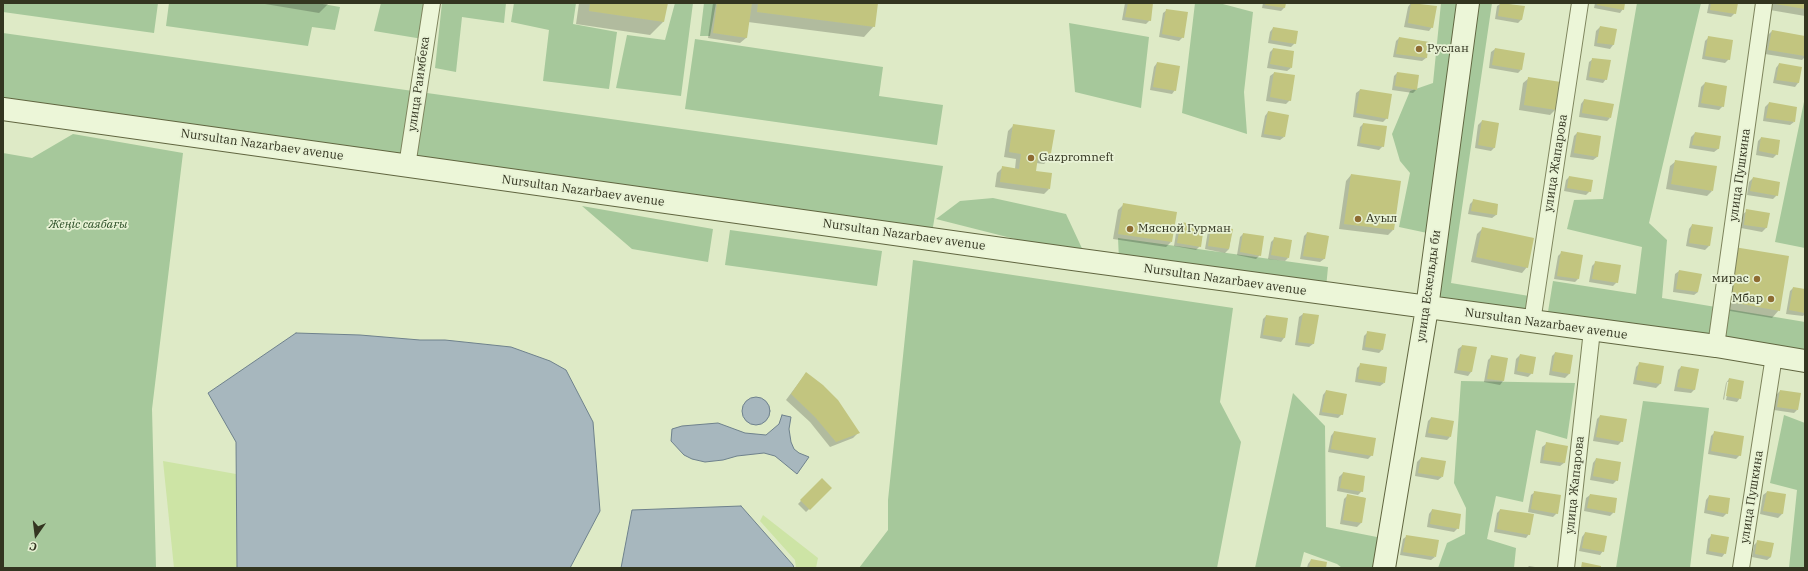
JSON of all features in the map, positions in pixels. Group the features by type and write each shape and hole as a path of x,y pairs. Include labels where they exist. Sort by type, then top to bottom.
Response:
{"main road":[{"name":"улица Ескельды би","path":"1384,568 1427,308 1468,3"},
{"name":"Nursultan Nazarbaev avenue","path":"3,109 1427,308 1716,346 1805,361"}],"street":[{"name":"улица Раимбека","path":"407,166 432,3"},
{"name":"улица Жапарова","path":"1532,322 1580,3"},
{"name":"улица Пушкина","path":"1716,346 1764,3"},
{"name":"улица Жапарова","path":"1566,568 1592,330"},
{"name":"улица Пушкина","path":"1741,568 1774,356"}],"green space":[{"path":"3,3 158,3 154,33 3,12"},
{"path":"169,3 317,3 340,7 335,30 312,27 308,46 166,26"},
{"path":"381,3 432,3 429,40 374,31"},
{"path":"442,3 506,3 504,23 462,17 456,72 435,68"},
{"path":"514,3 576,3 573,24 617,32 609,89 543,81 549,30 511,22"},
{"path":"675,3 693,3 681,96 616,88 627,35 665,40"},
{"path":"704,3 716,3 710,36 700,36"},
{"path":"1195,3 1219,3 1253,12 1244,92 1247,134 1182,113"},
{"path":"1441,3 1463,3 1432,234 1399,227 1410,173 1400,161 1392,134 1410,91 1433,83"},
{"path":"1475,3 1492,3 1451,283 1529,296 1528,318 1433,304"},
{"path":"1637,3 1701,3 1649,223 1667,240 1662,298 1805,322 1805,356 1547,318 1553,281 1636,294 1642,247 1567,229 1574,200 1603,199"},
{"path":"1069,23 1149,37 1141,108 1075,92"},
{"path":"3,33 943,166 931,239 3,109"},
{"path":"695,39 883,67 879,96 943,105 937,145 685,109"},
{"path":"1805,97 1805,248 1775,242"},
{"name":"Жеңіс саябағы","path":"73,134 183,153 152,409 156,568 3,568 3,153 32,158"},
{"path":"993,198 1066,214 1086,257 936,219 960,201"},
{"path":"582,206 713,229 708,262 632,249"},
{"path":"730,230 882,251 877,286 725,265"},
{"path":"1118,238 1328,267 1326,288 1119,260"},
{"path":"913,260 1233,308 1220,402 1241,442 1217,568 859,568 888,530 888,500"},
{"path":"1461,381 1575,383 1567,439 1536,430 1523,502 1496,496 1487,539 1516,548 1514,568 1438,568 1447,543 1465,534 1466,508 1454,483"},
{"path":"1293,393 1325,426 1326,527 1382,538 1377,568 1342,568 1337,564 1304,552 1300,568 1255,568"},
{"path":"1643,401 1709,408 1690,568 1616,568"},
{"path":"1784,415 1805,423 1805,568 1789,568 1797,490 1770,483"}],"sand":[{"path":"163,461 236,474 237,568 174,568"},
{"path":"763,515 818,558 816,568 796,568 795,560 760,521"}],"shaded area":[{"path":"296,333 445,340 511,347 550,361 566,370 593,422 600,511 570,568 237,568 236,442 208,393"},
{"path":"756,397 766,401 770,411 766,421 756,425 746,421 742,411 746,401"},
{"path":"782,415 791,417 789,429 791,442 794,449 809,457 797,474 775,456 764,453 705,462 692,459 684,455 671,441 672,429 682,426 718,423 745,433 766,435 779,424"},
{"path":"741,506 794,568 621,568 632,510"}],"building":[{"path":"590,3 668,3 664,22 589,11"},
{"path":"717,3 752,3 747,38 713,33"},
{"path":"758,3 878,3 875,27 757,12"},
{"path":"1128,3 1153,3 1151,21 1125,17"},
{"path":"1266,3 1286,3 1285,8 1265,5"},
{"path":"1411,3 1437,6 1433,28 1408,23"},
{"path":"1500,3 1525,6 1522,20 1498,16"},
{"path":"1597,3 1625,3 1624,10 1597,5"},
{"path":"1711,3 1738,3 1736,14 1710,10"},
{"path":"1805,3 1805,9 1775,4"},
{"path":"1166,9 1188,12 1184,38 1162,34"},
{"path":"1600,26 1617,29 1614,45 1597,43"},
{"path":"1273,27 1298,31 1296,44 1271,40"},
{"path":"1772,30 1805,36 1805,56 1768,50"},
{"path":"1708,36 1733,40 1730,60 1705,56"},
{"path":"1399,37 1429,42 1427,58 1396,54"},
{"path":"1273,48 1294,51 1292,68 1270,64"},
{"path":"1495,48 1525,53 1522,70 1492,65"},
{"path":"1592,58 1611,60 1607,80 1589,77"},
{"path":"1157,62 1180,66 1176,91 1153,87"},
{"path":"1779,63 1802,67 1799,83 1776,80"},
{"path":"1274,72 1295,75 1291,101 1270,97"},
{"path":"1397,72 1419,75 1417,90 1395,86"},
{"path":"1528,77 1561,82 1556,110 1524,105"},
{"path":"1705,82 1727,86 1724,107 1701,103"},
{"path":"1360,89 1392,94 1388,119 1356,113"},
{"path":"1584,99 1614,104 1611,118 1582,113"},
{"path":"1769,102 1797,107 1795,122 1766,118"},
{"path":"1268,111 1289,115 1285,137 1264,134"},
{"path":"1482,120 1499,123 1495,148 1478,145"},
{"path":"1363,123 1387,126 1384,147 1360,143"},
{"path":"1013,124 1055,130 1050,159 1038,157 1036,171 1052,173 1050,189 1000,182 1002,166 1019,169 1021,154 1009,152"},
{"path":"1577,132 1601,136 1598,157 1574,153"},
{"path":"1695,132 1721,136 1719,149 1692,145"},
{"path":"1761,137 1780,140 1778,155 1759,151"},
{"path":"1675,160 1717,166 1713,191 1671,184"},
{"path":"1351,174 1401,181 1394,230 1344,224"},
{"path":"1569,176 1593,180 1591,192 1567,188"},
{"path":"1753,177 1780,182 1778,196 1750,191"},
{"path":"1473,199 1498,204 1497,215 1471,211"},
{"path":"1123,203 1177,212 1172,242 1118,234"},
{"path":"1746,209 1770,213 1767,228 1744,225"},
{"path":"1181,222 1204,226 1201,247 1177,243"},
{"path":"1692,224 1713,227 1710,246 1689,243"},
{"path":"1211,226 1233,229 1229,249 1208,246"},
{"path":"1482,227 1534,238 1528,268 1476,257"},
{"path":"1307,232 1329,236 1325,259 1303,256"},
{"path":"1243,233 1264,236 1261,256 1240,252"},
{"path":"1274,237 1292,240 1289,258 1271,255"},
{"name":"мирас","path":"1734,247 1789,256 1780,311 1725,301"},
{"path":"1561,251 1583,255 1579,279 1557,276"},
{"path":"1595,261 1621,265 1618,283 1592,279"},
{"path":"1679,270 1702,274 1698,292 1676,289"},
{"path":"1793,287 1805,289 1805,313 1789,310"},
{"path":"1303,313 1319,315 1314,344 1298,342"},
{"path":"1266,315 1288,318 1285,338 1263,335"},
{"path":"1367,331 1386,334 1383,350 1365,347"},
{"path":"1462,345 1477,347 1472,372 1457,370"},
{"path":"1555,352 1573,355 1570,374 1552,371"},
{"path":"1520,354 1536,357 1533,374 1517,371"},
{"path":"1491,355 1508,358 1504,381 1487,379"},
{"path":"1639,362 1664,366 1661,384 1636,380"},
{"path":"1360,363 1387,367 1385,383 1358,379"},
{"path":"1681,366 1699,369 1695,390 1677,387"},
{"path":"806,372 823,385 838,400 860,433 836,442 815,417 791,394"},
{"path":"1729,378 1744,381 1741,399 1726,396"},
{"path":"1326,390 1347,394 1343,415 1322,412"},
{"path":"1780,390 1801,393 1798,410 1777,407"},
{"path":"1600,415 1627,419 1623,442 1596,437"},
{"path":"1431,417 1454,421 1451,437 1428,433"},
{"path":"1334,431 1376,438 1373,456 1331,449"},
{"path":"1714,431 1744,436 1741,456 1711,451"},
{"path":"1546,442 1568,446 1565,463 1543,460"},
{"path":"1421,457 1446,461 1443,477 1418,473"},
{"path":"1596,458 1621,462 1618,481 1593,476"},
{"path":"1343,472 1365,476 1363,492 1340,488"},
{"path":"822,478 832,488 810,510 800,500"},
{"path":"1534,491 1561,495 1558,514 1531,509"},
{"path":"1767,491 1786,494 1783,514 1763,511"},
{"path":"1347,494 1366,498 1362,523 1343,520"},
{"path":"1590,494 1617,498 1615,513 1587,508"},
{"path":"1709,495 1730,498 1728,514 1707,510"},
{"path":"1432,509 1461,514 1459,529 1430,524"},
{"path":"1500,509 1534,514 1530,535 1497,529"},
{"path":"1585,532 1607,536 1604,552 1582,548"},
{"path":"1711,534 1729,537 1726,554 1709,551"},
{"path":"1406,535 1439,540 1436,557 1403,552"},
{"path":"1757,540 1774,543 1771,557 1755,554"},
{"path":"1311,559 1327,562 1326,568 1309,568"},
{"path":"1582,562 1601,566 1601,568 1581,568"}],"place":[{"name":"Руслан","path":"1419,49"},
{"name":"Gazpromneft","path":"1031,158"},
{"name":"Ауыл","path":"1358,219"},
{"name":"Мясной Гурман","path":"1130,229"},
{"name":"мирас","path":"1757,279"},
{"name":"Мбар","path":"1771,299"}]}
